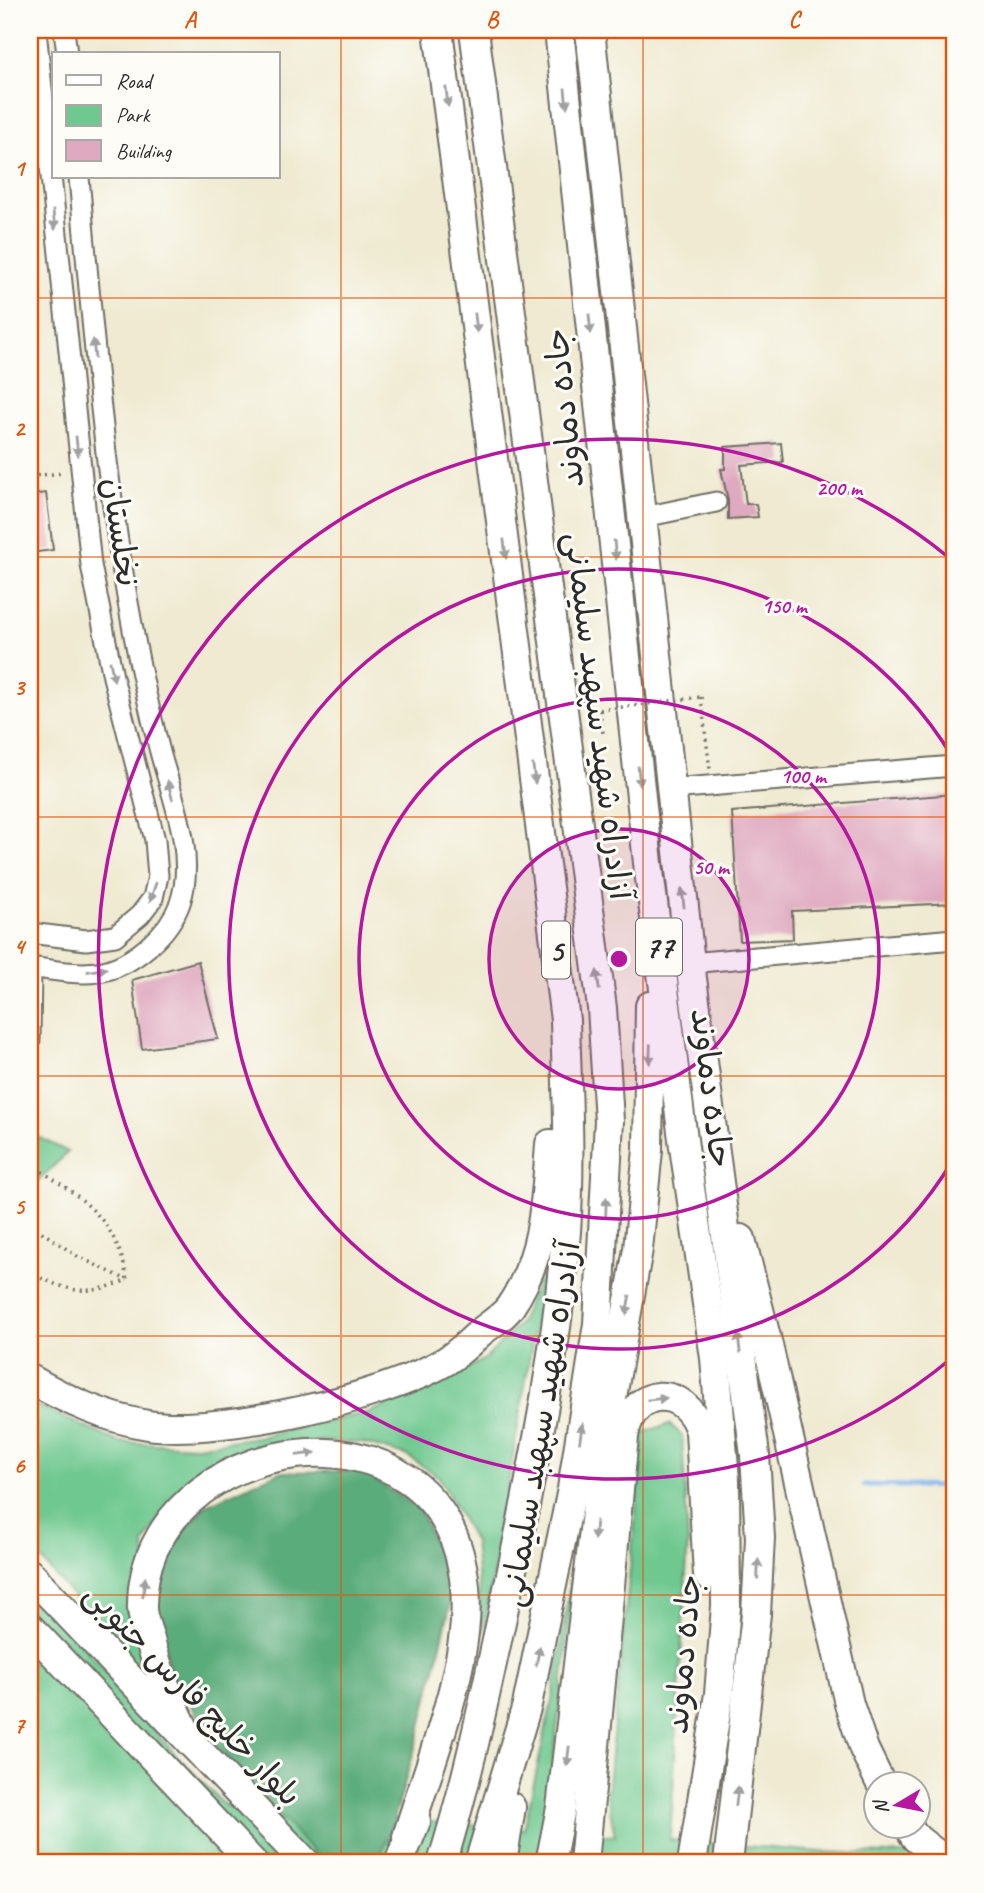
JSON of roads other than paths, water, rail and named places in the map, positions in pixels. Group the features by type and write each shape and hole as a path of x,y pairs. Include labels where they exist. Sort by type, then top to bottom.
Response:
{"highway":[{"name":"آزادراه شهید سپهبد سلیمانی","path":"438,30 565,1020 568,1129 566,1230 557,1324 530,1482 488,1682 442,1863"},
{"name":"آزادراه شهید سپهبد سلیمانی","path":"474,30 602,1008 609,1121 606,1228 598,1324 572,1489 527,1705 479,1863"},
{"name":"جاده دماوند","path":"559,30 648,863 684,1147 715,1358 725,1481 726,1606 719,1694 692,1863"},
{"name":"جاده دماوند","path":"590,30 690,962 755,1455 760,1538 746,1726 728,1863"},
{"path":"550,1863 561,1808 605,1437 638,1249 648,1150 648,863"},
{"path":"30,1379 92,1411 149,1425 208,1426 286,1413 368,1394 446,1361 509,1309 529,1273 544,1227 552,1116 565,1020"},
{"path":"712,1129 767,1341 849,1704 874,1770"},
{"path":"584,1863 626,1421 634,1409 645,1400 659,1396 674,1398 687,1406 700,1431 708,1577 707,1774"},
{"path":"191,1743 159,1678 141,1607 147,1567 164,1531 193,1497 231,1472 273,1458 317,1452 361,1456 402,1473 434,1500 454,1538 466,1586 464,1650 403,1850"},
{"name":"بلوار خلیج فارس جنوبی","path":"30,1574 306,1863"},
{"path":"30,1628 253,1863"},
{"path":"403,1850 488,1682"},
{"path":"502,1863 527,1705"},
{"path":"919,1840 948,1863"}],"street":[{"name":"نخلستان","path":"30,933 86,940 115,936 153,898 158,876 155,840 113,677 91,565 36,30"},
{"path":"64,30 66,52"},
{"name":"نخلستان","path":"30,967 99,972 130,960 160,936 180,905 187,874 182,836 140,673 119,558 103,448 79,178"},
{"path":"644,517 716,502"},
{"path":"671,789 954,766"},
{"path":"690,962 954,939"},
{"path":"30,967 30,1040"}],"waterway":[{"path":"864,1485 954,1487"}]}
